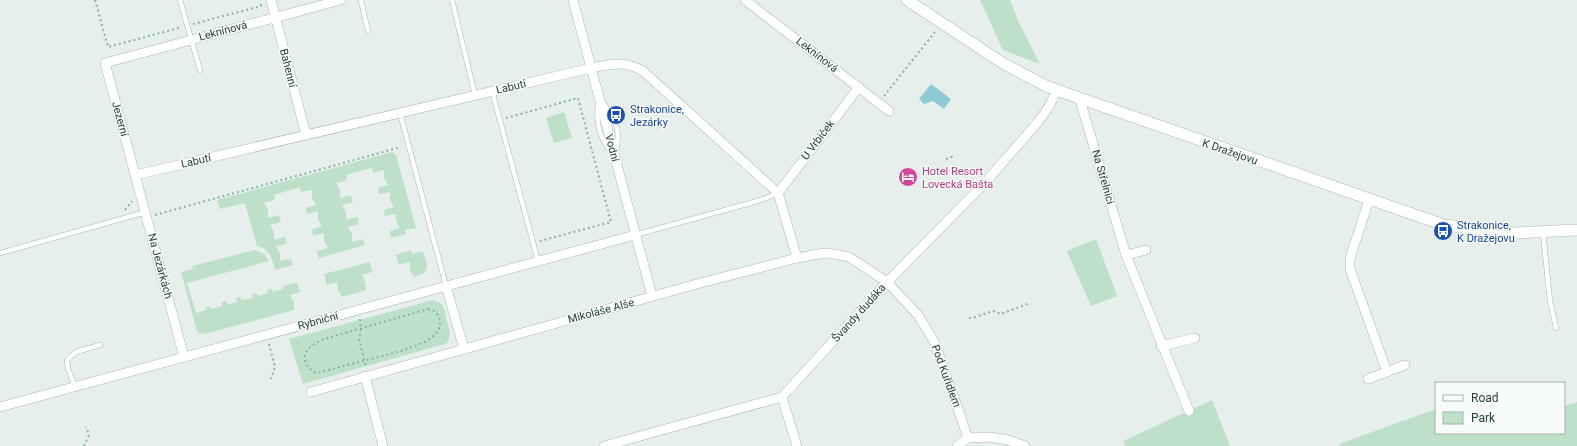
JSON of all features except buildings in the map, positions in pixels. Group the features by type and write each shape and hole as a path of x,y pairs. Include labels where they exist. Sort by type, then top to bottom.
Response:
{"street":[{"name":"Bahenní","path":"271,0 306,135"},
{"name":"Leknínová","path":"105,63 341,0"},
{"name":"Vodní","path":"573,0 652,296"},
{"name":"Leknínová","path":"745,0 889,111"},
{"name":"K Dražejovu","path":"907,0 1004,64 1057,91 1369,200 1444,225 1515,233 1577,230"},
{"name":"Jezerní","path":"105,63 136,175"},
{"name":"Labutí","path":"136,175 591,68 624,63 634,66 643,72 778,193"},
{"name":"U Vrbiček","path":"778,193 859,88"},
{"name":"Švandy dudáka","path":"782,397 887,282 982,186 1038,122 1048,108 1057,91"},
{"name":"Na Střelnici","path":"1080,100 1126,254 1161,346 1189,411"},
{"name":"Na Jezárkách","path":"136,175 184,357"},
{"path":"778,193 796,258"},
{"path":"1369,200 1350,258 1350,269 1387,372"},
{"name":"Rybniční","path":"0,407 636,235"},
{"path":"1126,254 1146,250"},
{"name":"Mikoláše Alše","path":"311,392 652,296 796,258 824,253 842,255 849,257 887,282"},
{"name":"Pod Kuřidlem","path":"887,282 918,315 934,343 968,438"},
{"path":"446,286 464,348"},
{"path":"1161,346 1195,338"},
{"path":"1368,380 1405,365"},
{"path":"365,376 383,446"},
{"path":"604,446 782,397 797,446"},
{"path":"957,446 968,438 989,437 1008,440 1025,446"}],"lane":[{"path":"180,0 200,70"},
{"path":"361,0 368,31"},
{"path":"452,0 476,95"},
{"path":"492,92 538,261"},
{"path":"400,113 446,286"},
{"path":"636,235 761,200 778,193"},
{"path":"0,253 117,220 146,215"},
{"path":"1543,232 1550,301 1556,328"},
{"path":"75,386 68,369 67,360 76,352 100,345"}],"path":[{"path":"95,0 108,47 185,27"},
{"path":"192,24 261,6 261,0"},
{"path":"879,103 942,23"},
{"path":"499,120 578,98 611,222 533,243"},
{"path":"146,215 408,145"},
{"path":"946,159 954,156"},
{"path":"117,220 140,191"},
{"path":"969,318 993,311 1001,314 1030,303"},
{"path":"428,309 434,311 440,320 440,327 435,335 425,342 401,351 364,361 318,373 313,372 308,368 305,361 305,354 312,345 324,339 428,309"},
{"path":"361,329 359,339 366,369 365,376"},
{"path":"267,335 276,367 271,379"},
{"path":"84,446 89,434 86,426"}],"green space":[{"path":"980,0 1010,0 1019,23 1040,64 1003,50"},
{"path":"564,112 572,138 554,143 546,118"},
{"path":"392,152 396,155 416,228 405,230 406,234 391,238 390,231 400,228 396,221 396,214 385,216 384,210 394,207 390,200 390,192 379,194 378,188 388,185 384,178 384,170 373,173 372,168 346,175 347,180 336,183 340,190 340,198 351,195 353,202 342,205 346,212 346,220 357,217 359,224 348,227 352,234 352,242 363,239 365,245 319,258 317,251 328,248 324,241 324,233 313,236 312,230 322,226 318,220 318,211 307,214 306,208 316,205 312,198 312,190 301,192 300,187 274,195 275,200 264,203 268,210 268,218 279,215 281,222 270,225 274,232 274,240 285,237 287,243 276,247 280,253 280,261 291,259 293,265 275,270 268,252 257,246 245,203 220,209 217,200"},
{"path":"1096,239 1117,296 1091,306 1067,251"},
{"path":"255,250 264,254 269,261 187,283 196,313 206,310 206,307 210,306 211,309 222,306 221,303 226,301 227,305 237,302 236,298 241,297 242,300 253,298 252,294 256,293 258,296 268,293 267,290 272,289 273,292 283,289 283,286 297,282 300,292 290,295 294,302 294,310 205,334 199,333 197,331 181,272 193,269 192,266"},
{"path":"411,250 412,254 423,251 427,264 426,271 424,273 414,277 410,270 410,262 399,265 396,255"},
{"path":"370,262 372,272 362,275 366,290 342,297 338,290 337,282 327,285 324,274"},
{"path":"433,300 442,304 444,309 450,333 448,342 445,344 303,384 289,339"},
{"path":"1212,400 1230,446 1125,446 1123,441"},
{"path":"1577,402 1577,446 1340,446 1339,444 1435,409 1435,434 1565,434 1565,406"}],"water":[{"path":"931,84 951,99 944,109 933,101 924,104 919,99"}],"place":[{"name":"Strakonice, Jezárky","path":"616,115"},
{"name":"Hotel Resort Lovecká Bašta","path":"908,177"},
{"name":"Strakonice, K Dražejovu","path":"1443,231"}]}
